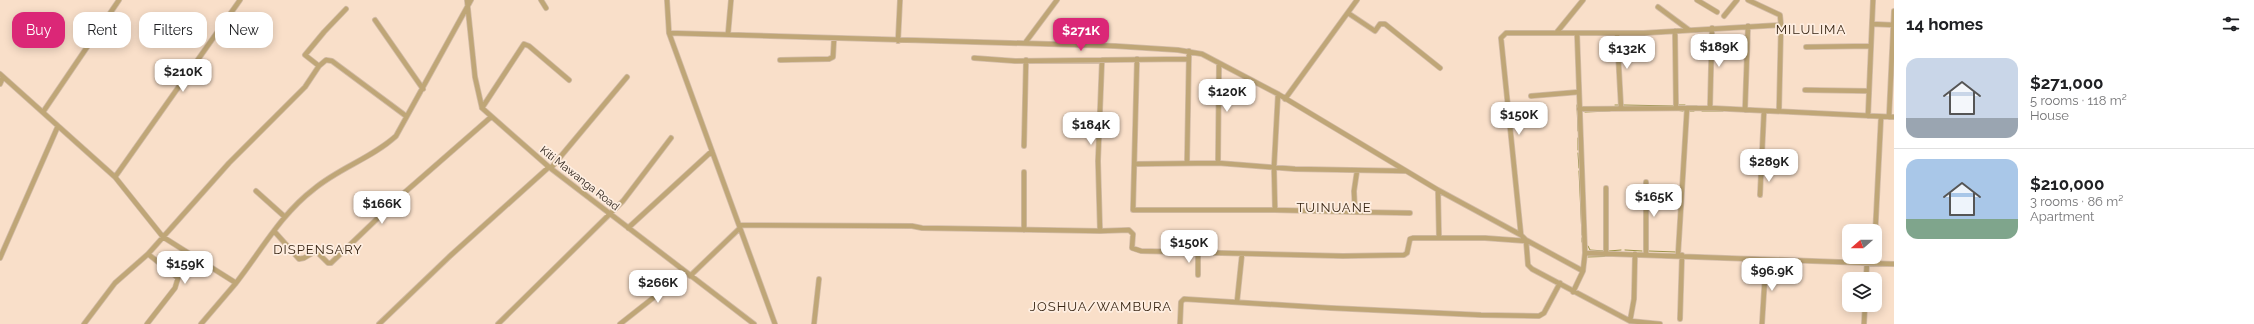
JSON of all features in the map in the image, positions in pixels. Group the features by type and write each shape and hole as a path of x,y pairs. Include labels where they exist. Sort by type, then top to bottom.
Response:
{"street":[{"path":"43,112 118,0"},
{"path":"115,177 240,0"},
{"path":"541,0 546,8"},
{"path":"667,0 669,33 775,324"},
{"path":"728,34 731,0"},
{"path":"898,41 900,0"},
{"path":"1025,43 1057,0"},
{"path":"1285,99 1357,0"},
{"path":"1698,0 1717,12"},
{"path":"1724,16 1737,0"},
{"path":"1748,0 1780,14 1782,25 1778,112"},
{"path":"1868,116 1873,0"},
{"path":"201,324 236,283 292,208 315,187 392,140 396,136 406,116 423,89 469,1"},
{"name":"Kiti Mawanga Road","path":"469,1 475,77 482,108 491,118 550,167 754,324"},
{"path":"1557,32 1582,1"},
{"path":"1658,7 1689,30"},
{"path":"319,66 307,58 306,53 346,10"},
{"path":"1579,109 1621,107 1710,108 1892,117 1894,11"},
{"path":"1348,12 1375,31 1380,24 1385,24 1440,68"},
{"path":"375,20 423,89"},
{"path":"1872,24 1894,24"},
{"path":"1660,324 1630,321 1573,292 1528,265 1526,241 1522,234 1501,38 1506,33 1557,32 1617,34 1782,25"},
{"path":"1745,110 1748,26"},
{"path":"1710,108 1712,28"},
{"path":"1675,31 1676,108"},
{"path":"669,33 898,41 1025,43 1189,51 1202,54 1278,94 1438,190 1522,234"},
{"path":"1573,292 1583,271 1585,253 1577,33"},
{"path":"1617,34 1621,107"},
{"path":"780,60 829,59 833,57 834,39"},
{"path":"482,108 524,44 529,46 568,80"},
{"path":"1806,47 1870,46"},
{"path":"1188,164 1189,51"},
{"path":"974,58 1026,60 1188,59"},
{"path":"1137,59 1133,210 1275,210 1410,213"},
{"path":"84,324 115,283 148,254 229,163 305,87 319,66 326,60 332,61 406,116"},
{"path":"1024,146 1026,60"},
{"path":"1100,231 1098,161 1102,60"},
{"path":"1218,163 1219,64"},
{"path":"0,84 2,76 115,177 163,237 236,283"},
{"path":"379,324 450,256 550,167 627,77"},
{"path":"1805,90 1869,91"},
{"path":"1531,96 1579,92"},
{"path":"1275,210 1274,166 1278,94"},
{"path":"1680,319 1680,255 1687,108"},
{"path":"1760,195 1764,111"},
{"path":"1876,224 1880,117"},
{"path":"274,232 299,259 304,258 316,251 328,263 331,263 404,193 491,118"},
{"path":"0,258 58,126"},
{"path":"498,324 623,201 671,138"},
{"path":"628,228 712,151"},
{"path":"1135,164 1218,163 1357,171 1408,171"},
{"path":"1355,212 1354,190 1357,171"},
{"path":"1024,172 1024,230"},
{"path":"1646,182 1646,254"},
{"path":"1606,188 1606,254"},
{"path":"1438,190 1438,238"},
{"path":"256,191 285,217"},
{"path":"690,276 740,227 912,226 922,228 1024,230 1129,230 1133,234 1132,248 1141,251 1198,253 1402,256 1407,252 1410,239 1413,238 1517,240 1526,241 1583,271"},
{"path":"1517,240 1522,234"},
{"path":"1198,253 1198,275"},
{"path":"1585,253 1842,262"},
{"path":"147,324 175,288 178,278 148,254"},
{"path":"1237,302 1242,254"},
{"path":"1630,321 1634,298 1635,254"},
{"path":"1762,324 1766,260"},
{"path":"1882,262 1894,264"},
{"path":"620,324 686,272"},
{"path":"814,324 819,279"},
{"path":"1180,324 1181,302 1184,299 1330,308 1532,316 1544,313 1560,283"},
{"path":"1864,324 1865,312"}],"waterway":[{"path":"1577,105 1578,131"},
{"path":"1615,105 1620,105"},
{"path":"1623,105 1674,106"},
{"path":"1678,105 1685,105"},
{"path":"1688,106 1697,106"},
{"path":"1675,110 1683,111"},
{"path":"1585,112 1610,111"},
{"path":"1689,111 1694,111"},
{"path":"1702,111 1723,111"},
{"path":"1578,138 1578,150"},
{"path":"1578,153 1579,168"},
{"path":"1579,171 1582,235"},
{"path":"1588,246 1590,250 1604,251"},
{"path":"1609,251 1621,250"},
{"path":"1625,250 1642,251"},
{"path":"1649,251 1676,252"},
{"path":"1588,257 1619,256"}],"district":[{"name":"MILULIMA","path":"1811,29"},
{"name":"TUINUANE","path":"1334,207"},
{"name":"DISPENSARY","path":"318,249"},
{"name":"JOSHUA/WAMBURA","path":"1101,306"}]}
